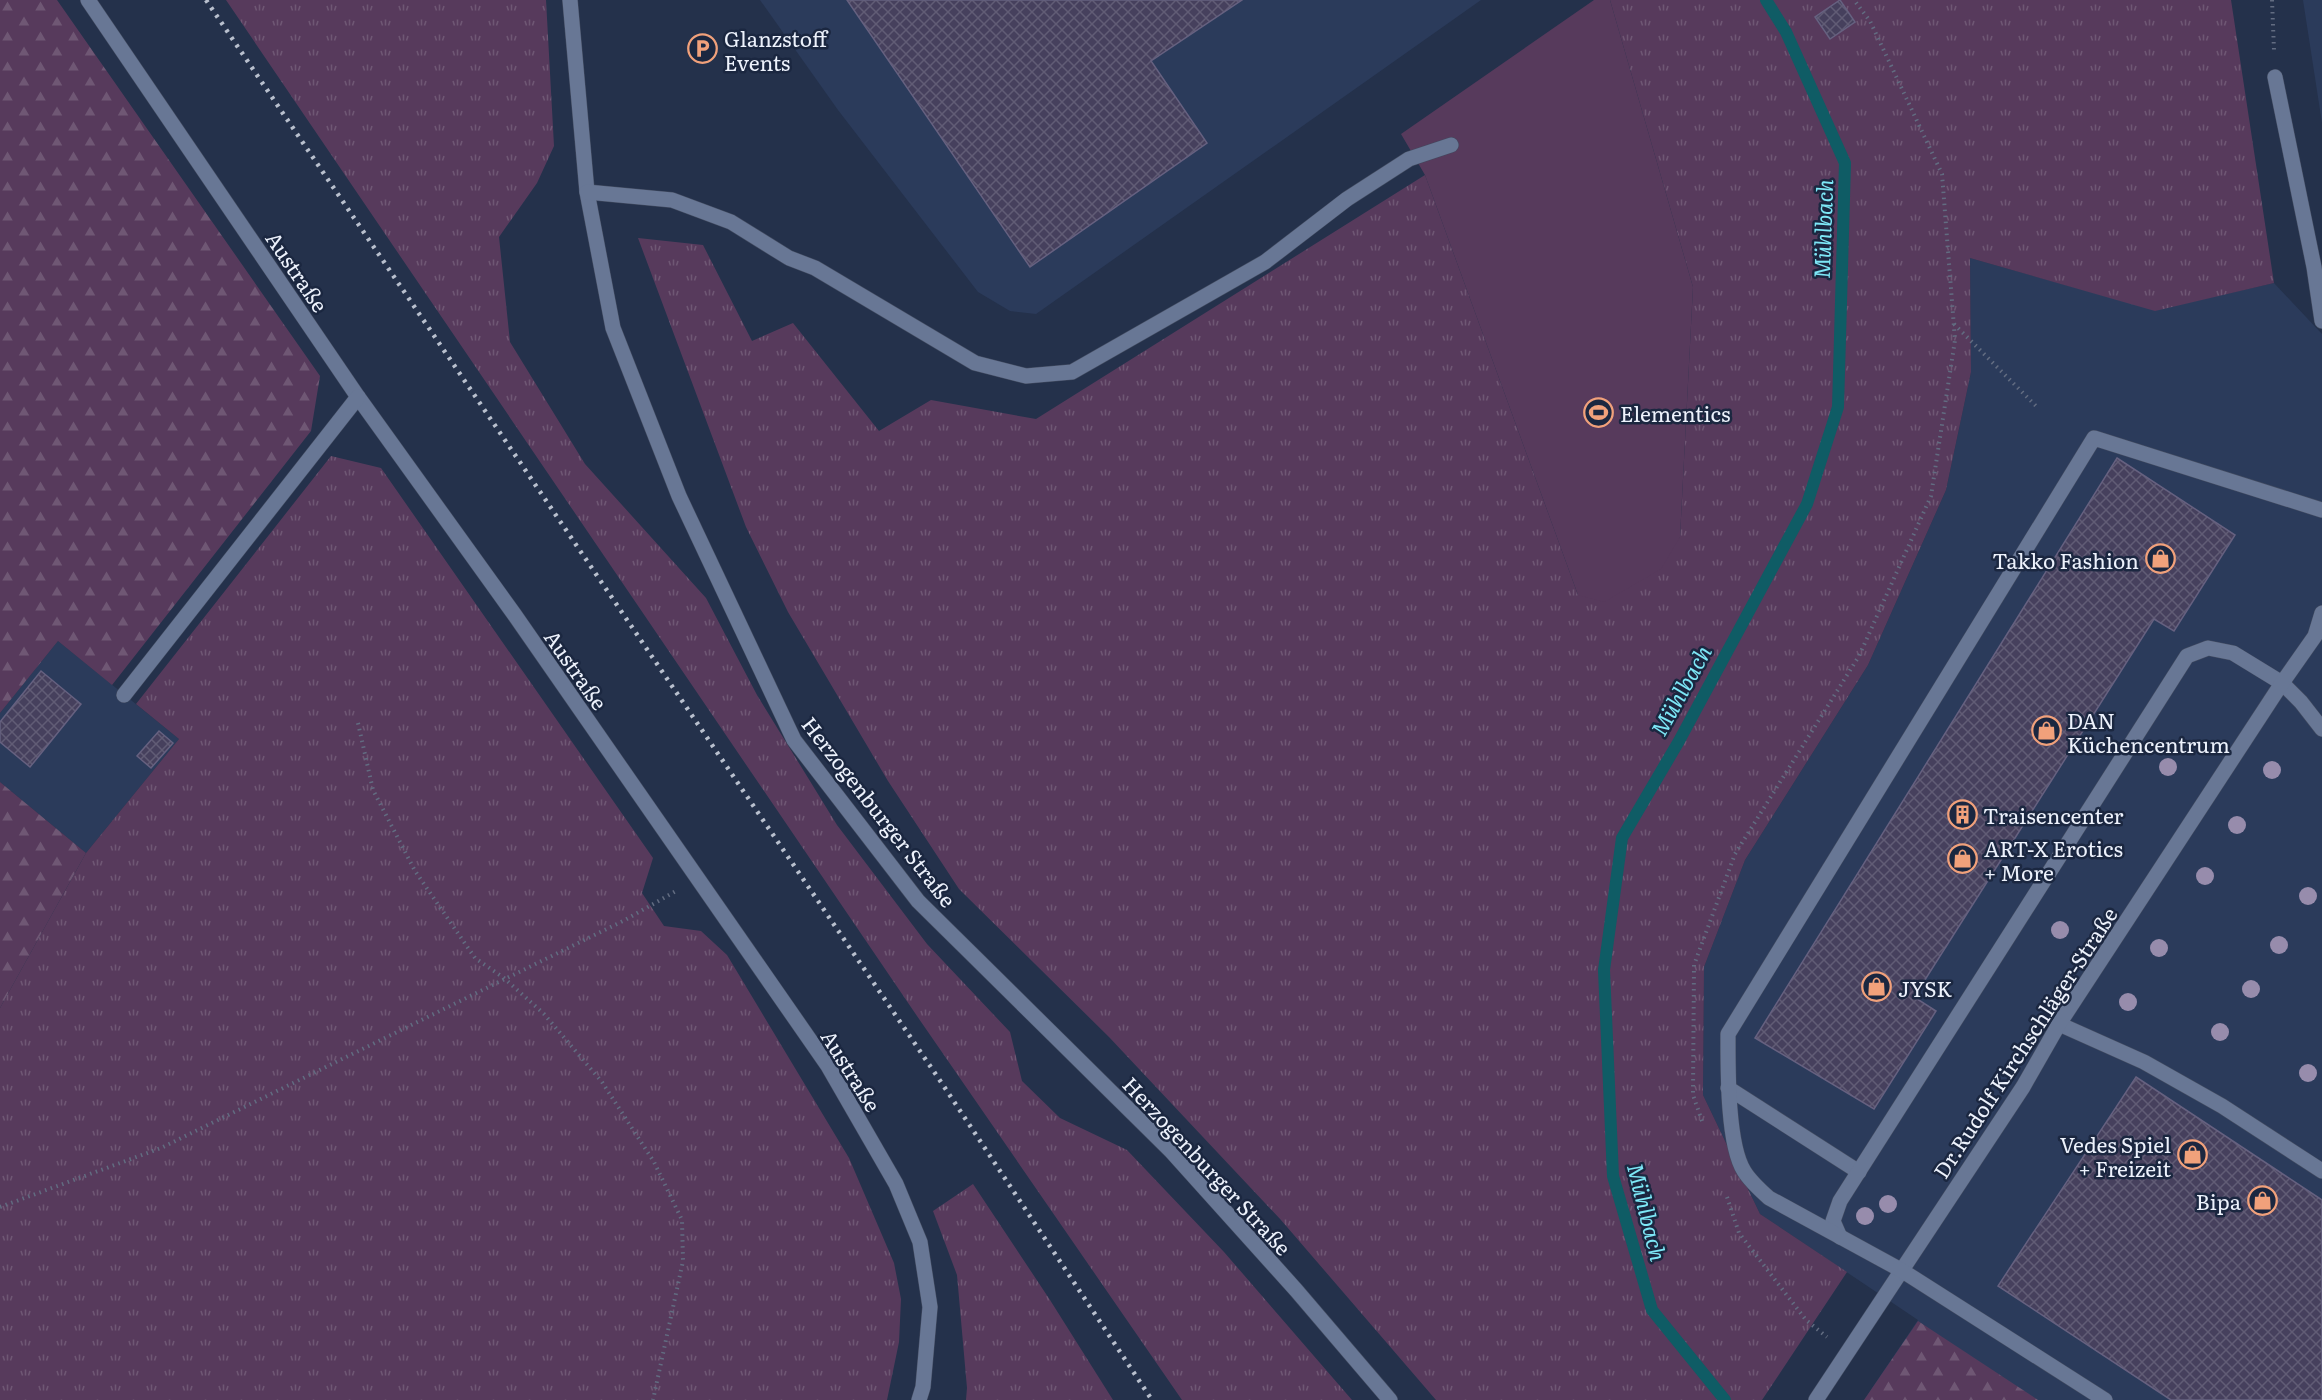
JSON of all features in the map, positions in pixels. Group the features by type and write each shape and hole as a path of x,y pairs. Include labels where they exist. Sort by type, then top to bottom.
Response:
{"street":[{"name":"Austraße","path":"88,0 358,397 521,624 828,1066 896,1184 920,1242 930,1307 923,1387 919,1400"},
{"name":"Herzogenburger Straße","path":"570,0 587,192 613,328 678,496 794,740 918,901 1171,1151 1296,1290 1390,1400"},
{"path":"2276,77 2314,267 2322,321"},
{"path":"587,192 672,200 731,222 789,258 815,268 975,363 1026,376 1072,372 1265,262 1347,199 1408,159 1451,145"},
{"path":"124,695 358,397"},
{"path":"2104,1400 1900,1270 1769,1198 1743,1170 1737,1155 1728,1088 1728,1034 2094,438 2322,510"},
{"name":"Dr.Rudolf Kirchschläger-Straße","path":"1816,1400 2023,1087 2059,1024 2315,636 2322,613"},
{"path":"1840,1237 1833,1221 1840,1201 2187,656 2208,648 2233,653 2282,683 2301,702 2322,729"},
{"path":"2059,1024 2144,1062 2222,1106 2322,1171"},
{"path":"1728,1088 1859,1172"}],"path":[{"path":"1704,1127 1693,1095 1694,965 1735,854 1859,656 1931,496 1955,340 1942,174 1870,21 1854,0"},
{"path":"2272,0 2276,77"},
{"path":"1954,324 2036,406"},
{"path":"357,723 373,790 415,871 475,958 504,978 544,1014 602,1082 654,1162 682,1220 683,1261 653,1400"},
{"path":"0,1207 161,1149 625,920 697,879"},
{"path":"1725,1191 1739,1233 1806,1320 1846,1352"}],"shaded area":[{"path":"760,0 1481,0 1036,314 1010,311 978,292 838,110"},
{"path":"2303,0 2322,0 2322,123"},
{"name":"Traisencenter","path":"1970,258 2155,310 2274,283 2322,334 2322,1400 1864,1400 1918,1320 1760,1214 1703,1095 1704,967 1745,860 1868,665 1946,490 1971,372"},
{"path":"58,641 179,739 86,853 0,782 0,713"}],"green space":[{"path":"0,0 57,0 320,376 311,431 112,685 58,641 0,713"},
{"path":"226,0 546,0 554,146 537,183 499,237 510,342 585,464 706,598 757,695 837,825 927,944 1010,1032 1022,1081 1060,1118 1127,1150 1224,1252 1352,1400 1182,1400 917,1016"},
{"name":"Elementics","path":"1594,0 1610,0 1693,287 1680,537 1661,569 1604,602 1578,595 1425,175 1401,134"},
{"path":"1610,0 2231,0 2274,283 2155,311 1970,258 1971,372 1946,490 1868,665 1745,860 1704,967 1703,1095 1760,1214 1847,1272 1762,1400 1436,1400 1281,1220 1109,1037 959,889 888,781 788,612 746,527 638,238 703,245 752,341 793,323 879,431 931,400 1036,419 1425,175 1578,595 1680,537 1693,287"},
{"path":"331,456 381,468 653,858 642,893 664,926 701,931 727,955 849,1158 894,1263 901,1299 899,1342 887,1400 0,1400 0,1008 86,853 179,739 136,704"},
{"path":"0,782 86,853 0,1008"},
{"path":"973,1184 1113,1400 966,1400 967,1388 957,1275 933,1211"},
{"path":"1918,1321 2038,1400 1864,1400"}],"building":[{"path":"847,0 1242,0 1151,61 1207,143 1030,267"},
{"path":"1840,0 1855,22 1830,39 1815,17"},
{"name":"Traisencenter","path":"2117,458 2235,535 2174,631 2154,619 1914,997 1936,1011 1874,1109 1755,1038"},
{"path":"41,671 81,704 30,767 0,742 0,722"},
{"path":"159,731 173,743 151,768 137,756"},
{"path":"2136,1077 2322,1200 2322,1400 2171,1400 1998,1286"}],"waterway":[{"name":"Mühlbach","path":"1725,1400 1652,1310 1613,1176 1604,970 1622,838 1679,741 1807,504 1838,407 1845,163 1786,32 1766,0"}],"railway":[{"path":"206,0 943,1085 1152,1400"}],"place":[{"name":"Glanzstoff Events","path":"703,49"},
{"name":"Elementics","path":"1599,412"},
{"name":"Takko Fashion","path":"2160,559"},
{"name":"DAN Küchencentrum","path":"2046,731"},
{"name":"Traisencenter","path":"1962,814"},
{"name":"ART-X Erotics + More","path":"1963,859"},
{"name":"JYSK","path":"1877,987"},
{"name":"Vedes Spiel + Freizeit","path":"2192,1155"},
{"name":"Bipa","path":"2262,1200"}]}
